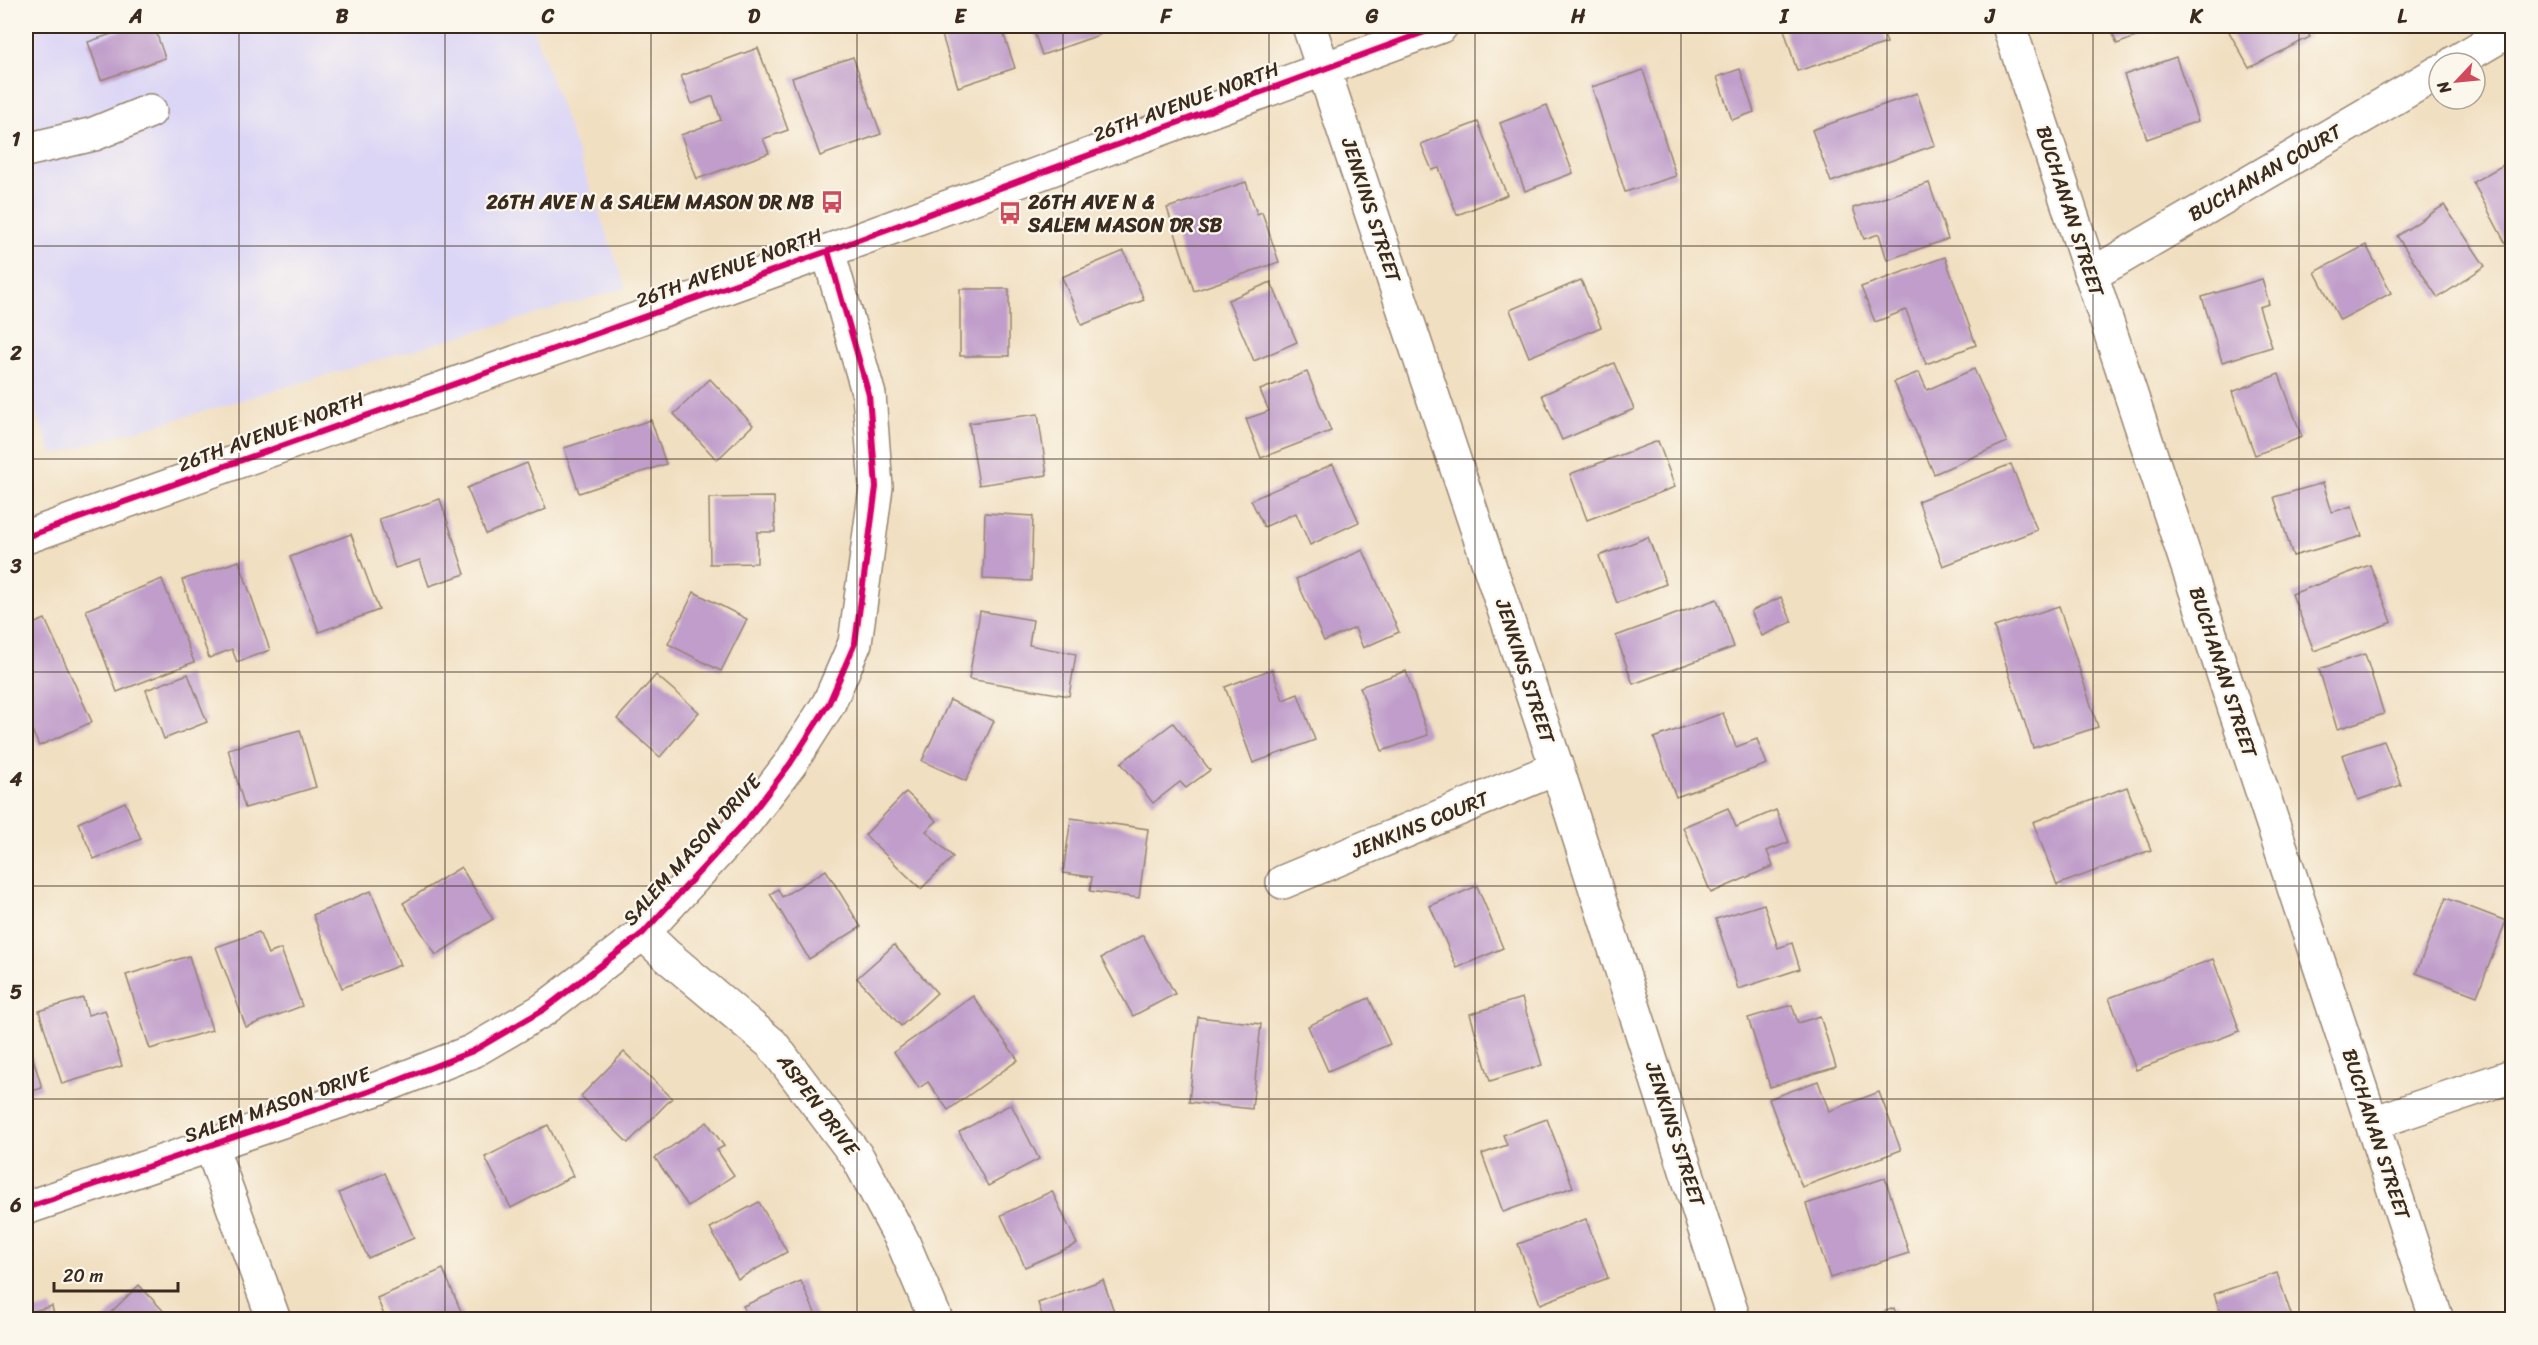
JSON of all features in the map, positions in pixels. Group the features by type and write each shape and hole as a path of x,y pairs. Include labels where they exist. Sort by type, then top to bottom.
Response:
{"street":[{"name":"JENKINS STREET","path":"1309,26 1557,768 1734,1320"},
{"name":"26TH AVENUE NORTH","path":"26,537 828,251 1442,26"},
{"name":"BUCHANAN STREET","path":"2009,26 2437,1320"},
{"path":"2474,51 2512,29"},
{"name":"BUCHANAN COURT","path":"2091,275 2427,79"},
{"path":"26,150 94,135 150,111"},
{"name":"SALEM MASON DRIVE","path":"26,1208 379,1088 473,1051 543,1010 643,933 747,820 790,764 829,704 855,643 876,487 869,395 828,251"},
{"name":"JENKINS COURT","path":"1283,882 1557,768"},
{"name":"ASPEN DRIVE","path":"643,933 772,1044 858,1158 902,1240 936,1320"},
{"path":"2373,1123 2512,1076"},
{"path":"211,1146 274,1320"}],"shaded area":[{"path":"26,26 532,26 626,288 53,455 26,391"}],"building":[{"path":"135,26 154,26 165,58 101,80 88,42"},
{"path":"950,26 1001,26 1015,68 958,87 941,32 951,29"},
{"path":"1032,26 1096,26 1099,35 1042,55"},
{"path":"1783,26 1881,26 1887,43 1797,71"},
{"path":"2110,26 2164,26 2117,44"},
{"path":"2226,26 2304,26 2310,37 2249,68"},
{"path":"758,48 788,130 763,139 769,153 697,179 681,135 721,120 713,96 692,104 681,76"},
{"path":"853,57 881,134 820,156 792,78"},
{"path":"2176,57 2198,121 2147,139 2124,75"},
{"path":"1740,69 1754,112 1732,120 1717,77"},
{"path":"1643,70 1676,176 1625,192 1592,87"},
{"path":"1917,93 1935,145 1831,182 1812,130"},
{"path":"1547,105 1573,173 1525,191 1500,123"},
{"path":"1478,122 1507,195 1457,215 1439,168 1432,170 1421,144"},
{"path":"2512,160 2512,243 2507,246 2473,182"},
{"path":"1246,182 1257,214 1262,212 1279,262 1194,291 1167,208"},
{"path":"1929,183 1948,239 1887,260 1879,234 1864,239 1853,208"},
{"path":"2444,205 2485,266 2438,298 2397,236"},
{"path":"2366,245 2391,293 2340,320 2315,272"},
{"path":"1124,251 1144,300 1082,325 1062,277"},
{"path":"1945,257 1976,345 1926,364 1906,310 1875,322 1861,287"},
{"path":"2262,279 2269,304 2259,307 2272,347 2222,362 2202,297"},
{"path":"1581,280 1601,327 1529,357 1510,310"},
{"path":"1271,282 1297,342 1254,361 1228,300"},
{"path":"960,289 1009,289 1009,356 960,356"},
{"path":"1614,363 1634,409 1562,440 1542,395"},
{"path":"1974,369 2007,442 1934,474 1894,382 1919,372 1927,390"},
{"path":"1307,372 1331,431 1261,458 1246,419 1269,411 1260,390"},
{"path":"2279,374 2302,437 2255,455 2232,392"},
{"path":"710,379 753,425 717,460 674,414"},
{"path":"1038,414 1047,475 979,485 969,423"},
{"path":"651,420 666,464 579,493 564,448"},
{"path":"1658,441 1675,487 1587,520 1570,474"},
{"path":"527,463 546,509 486,534 467,488"},
{"path":"1333,464 1359,522 1310,545 1296,513 1264,527 1251,500"},
{"path":"2011,464 2037,530 1943,566 1918,501"},
{"path":"2323,483 2332,512 2352,506 2362,536 2293,556 2274,497"},
{"path":"774,497 775,532 757,532 757,563 710,564 709,498"},
{"path":"440,499 465,574 429,586 420,560 395,568 379,519"},
{"path":"985,513 1033,516 1031,581 983,579"},
{"path":"351,534 379,610 319,632 290,557"},
{"path":"1648,537 1666,584 1617,603 1599,556"},
{"path":"1363,550 1399,632 1363,648 1355,628 1324,641 1296,579"},
{"path":"239,561 270,650 237,662 232,649 209,658 182,580"},
{"path":"2370,565 2392,622 2314,651 2292,594"},
{"path":"162,579 194,662 117,692 86,610"},
{"path":"694,592 747,619 721,671 668,644"},
{"path":"1781,597 1792,622 1762,636 1751,611"},
{"path":"1717,599 1734,647 1633,684 1616,636"},
{"path":"2059,606 2098,727 2033,748 1994,627"},
{"path":"980,611 1033,620 1029,645 1076,654 1069,696 969,679"},
{"path":"45,619 92,722 39,746 26,717 26,627"},
{"path":"2365,654 2384,714 2337,729 2319,669"},
{"path":"1272,669 1283,700 1298,694 1315,740 1253,763 1225,687"},
{"path":"1406,671 1428,735 1382,751 1360,687"},
{"path":"188,674 207,722 164,739 146,690"},
{"path":"656,675 699,712 660,757 617,719"},
{"path":"950,700 994,721 966,781 922,761"},
{"path":"1723,713 1736,747 1757,739 1767,764 1676,797 1654,738"},
{"path":"1173,723 1210,770 1186,788 1180,782 1153,803 1121,763"},
{"path":"300,730 316,787 245,808 228,749"},
{"path":"2384,741 2401,785 2358,800 2342,755"},
{"path":"2127,787 2151,850 2057,885 2033,822"},
{"path":"906,792 937,821 926,831 953,857 921,889 865,835"},
{"path":"125,802 141,839 94,859 78,823"},
{"path":"1728,808 1736,827 1776,810 1789,842 1767,851 1773,866 1711,893 1683,827"},
{"path":"1071,818 1148,829 1139,898 1090,891 1092,877 1063,873"},
{"path":"461,867 493,919 436,955 403,903"},
{"path":"826,870 861,927 809,959 770,894 778,889 782,897"},
{"path":"1477,886 1503,948 1457,968 1430,906"},
{"path":"371,891 400,965 342,988 313,915"},
{"path":"2446,898 2506,921 2477,996 2416,973"},
{"path":"1764,904 1778,948 1792,943 1800,969 1738,989 1716,919"},
{"path":"259,932 268,954 281,949 302,1006 246,1027 216,947"},
{"path":"1143,935 1175,994 1133,1016 1101,958"},
{"path":"894,945 937,993 901,1026 857,978"},
{"path":"189,956 212,1030 150,1049 126,975"},
{"path":"2213,959 2240,1031 2136,1070 2109,998"},
{"path":"973,996 1018,1060 948,1110 928,1082 919,1088 894,1052"},
{"path":"83,998 88,1015 105,1010 122,1066 62,1084 39,1011"},
{"path":"1369,998 1390,1044 1328,1071 1308,1026"},
{"path":"1522,998 1542,1065 1490,1081 1470,1014"},
{"path":"1792,1005 1798,1023 1820,1016 1836,1067 1770,1087 1748,1018"},
{"path":"1198,1017 1261,1024 1252,1109 1189,1102"},
{"path":"29,1045 42,1088 26,1093 26,1046"},
{"path":"624,1052 672,1098 628,1143 581,1096"},
{"path":"1818,1081 1829,1111 1879,1092 1901,1150 1802,1187 1769,1099"},
{"path":"1011,1104 1039,1159 988,1186 959,1132"},
{"path":"1547,1119 1573,1187 1503,1212 1482,1154 1507,1145 1503,1135"},
{"path":"707,1122 724,1146 717,1150 734,1175 688,1206 655,1158"},
{"path":"548,1125 573,1176 511,1208 485,1157"},
{"path":"385,1173 414,1238 368,1258 339,1193"},
{"path":"1885,1178 1909,1253 1830,1278 1806,1204"},
{"path":"1052,1191 1077,1244 1025,1267 1001,1215"},
{"path":"759,1202 787,1252 738,1279 710,1228"},
{"path":"1586,1219 1608,1278 1540,1304 1518,1244"},
{"path":"443,1269 463,1316 456,1320 386,1320 377,1298"},
{"path":"2277,1273 2293,1320 2223,1320 2214,1294"},
{"path":"1103,1280 1117,1320 1044,1320 1038,1303"},
{"path":"801,1281 818,1320 749,1320 743,1306"},
{"path":"139,1285 172,1320 103,1320"},
{"path":"52,1306 55,1320 26,1320 26,1313"},
{"path":"1894,1308 1898,1320 1864,1320 1864,1319"}],"cycle path":[{"path":"26,537 828,251 1441,26"},
{"path":"26,1208 379,1088 473,1051 543,1010 643,933 747,820 790,764 829,703 855,643 876,487 869,395 828,251"}],"place":[{"name":"26TH AVE N & SALEM MASON DR NB","path":"832,202"},
{"name":"26TH AVE N & SALEM MASON DR SB","path":"1010,213"}]}
